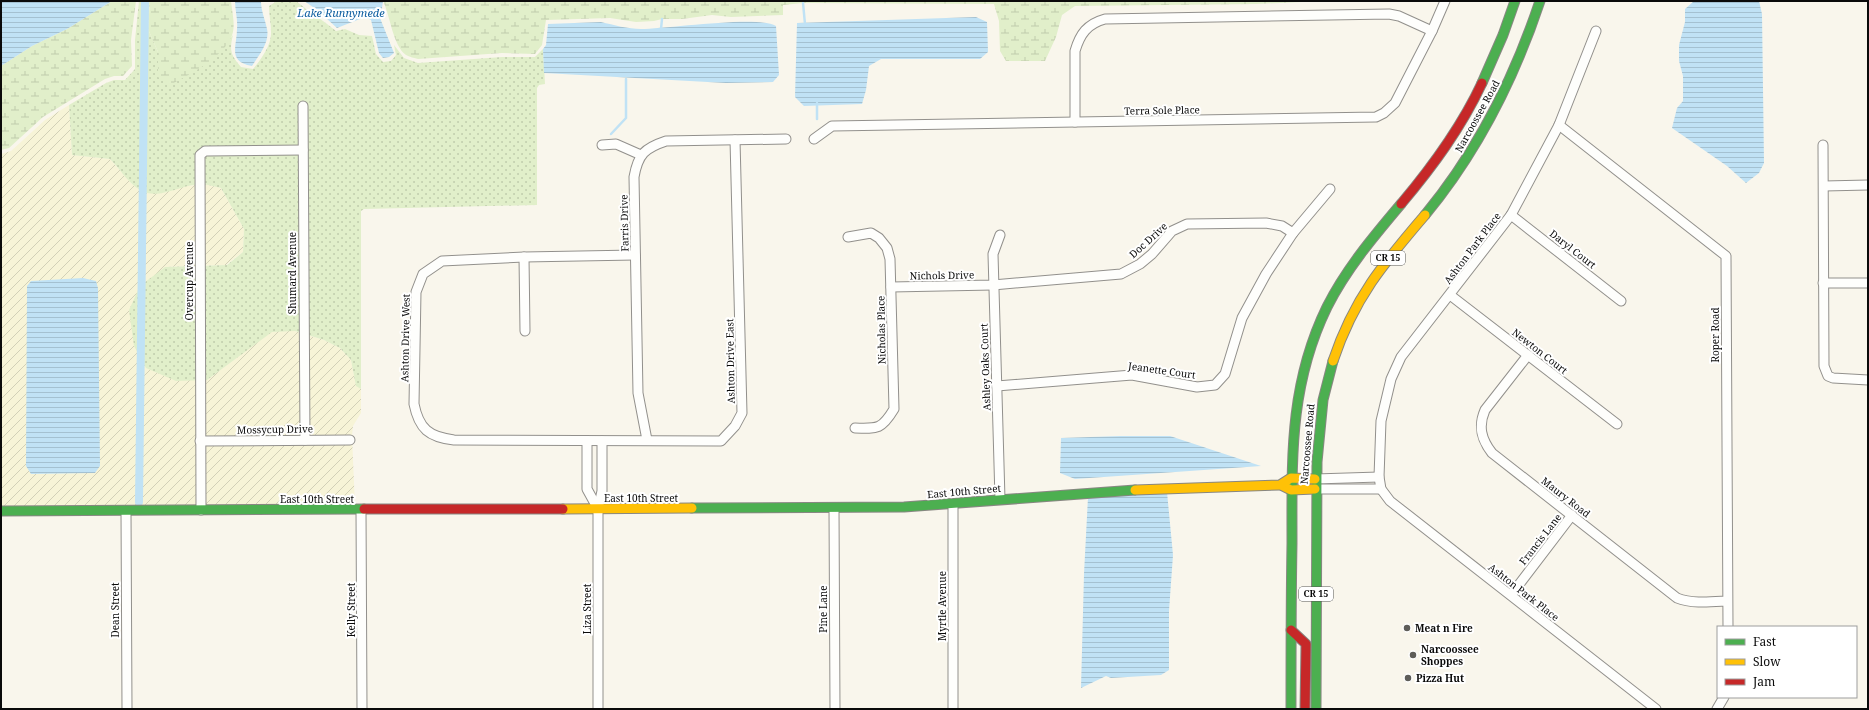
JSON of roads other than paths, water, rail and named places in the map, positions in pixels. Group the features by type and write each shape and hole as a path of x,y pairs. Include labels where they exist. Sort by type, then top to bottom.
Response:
{"main road":[{"name":"Narcoossee Road","path":"1291,709 1291,478 1293,421 1300,387 1316,334 1327,309 1352,265 1409,197 1454,134 1497,49 1515,1"},
{"name":"Narcoossee Road","path":"1316,709 1315,478 1318,422 1323,393 1336,348 1354,310 1371,280 1437,201 1474,148 1518,61 1540,1"},
{"path":"1280,485 1291,478 1315,478"},
{"name":"East 10th Street","path":"1,511 834,508 954,504 1000,499 1178,487 1280,485 1291,490 1315,489"},
{"path":"1291,630 1306,644 1305,709"}],"street":[{"name":"Terra Sole Place","path":"814,139 832,126 1376,117 1391,108 1395,103 1432,31 1445,1"},
{"path":"1075,122 1075,51 1080,36 1087,27 1096,21 1105,19 1389,14 1399,16 1432,31"},
{"name":"Ashton Park Place","path":"1596,31 1559,125 1511,215 1416,337 1402,357 1391,379 1380,421 1379,477 1381,489 1390,501 1656,709"},
{"name":"Shumard Avenue","path":"303,106 305,440"},
{"name":"Roper Road","path":"1559,125 1726,256 1728,626"},
{"path":"602,145 616,144 641,155 651,146 666,141 786,139"},
{"name":"Ashton Drive East","path":"586,441 721,441 735,426 742,413 735,140"},
{"path":"1823,145 1823,353 1826,372 1828,376 1837,380 1868,380"},
{"name":"Overcup Avenue","path":"201,510 200,155 205,151 303,150"},
{"name":"Farris Drive","path":"641,155 636,166 634,176 635,255 638,393 647,440"},
{"path":"1824,186 1868,185"},
{"name":"Jeanette Court","path":"997,386 1132,375 1197,387 1215,385 1225,374 1242,318 1266,274 1293,233 1330,188"},
{"name":"Daryl Court","path":"1511,215 1621,301"},
{"name":"Doc Drive","path":"993,285 1121,274 1140,264 1172,231 1188,224 1266,223 1282,226 1293,233"},
{"name":"Nicholas Place","path":"848,237 871,234 879,238 887,248 890,259 894,409 886,423 876,429 855,428"},
{"name":"Ashley Oaks Court","path":"1000,235 993,254 1000,499"},
{"name":"Ashton Drive West","path":"586,441 447,439 439,438 425,430 417,419 414,404 416,292 423,274 442,260 635,255"},
{"path":"524,257 525,331"},
{"path":"1823,283 1868,283"},
{"name":"Nichols Drive","path":"891,287 993,285"},
{"name":"Newton Court","path":"1450,295 1617,424"},
{"name":"Maury Road","path":"1528,355 1485,410 1481,419 1482,439 1492,453 1677,598 1685,601 1727,602"},
{"name":"Mossycup Drive","path":"200,441 350,440"},
{"path":"586,441 587,489 598,510"},
{"name":"Liza Street","path":"598,709 598,510 602,491 602,441"},
{"path":"1315,478 1379,477"},
{"path":"1315,489 1381,489"},
{"name":"Myrtle Avenue","path":"953,709 954,504"},
{"name":"Pine Lane","path":"834,508 835,709"},
{"name":"Kelly Street","path":"362,510 362,709"},
{"name":"Dean Street","path":"126,511 127,709"},
{"name":"Francis Lane","path":"1511,595 1572,515"},
{"path":"1718,709 1724,698"}],"water":[{"path":"1,1 112,1 67,29 32,46 1,66"},
{"path":"235,1 261,1 262,12 268,34 263,48 252,66 244,64 236,57 235,47 237,26"},
{"name":"Lake Runnymede","path":"304,1 383,1 382,8 378,13 394,53 389,57 383,58 379,53 371,20 365,17 337,28 316,9"},
{"path":"1694,1 1759,1 1762,14 1764,163 1759,173 1746,183 1727,166 1672,128 1677,108 1683,101 1683,76 1679,61 1679,45 1685,22 1685,9"},
{"path":"976,17 987,22 988,52 980,59 881,59 869,66 866,90 862,104 804,106 795,97 797,23"},
{"path":"601,22 626,28 641,29 712,23 766,23 776,26 779,75 773,82 726,83 544,73 543,49 546,45 548,24"},
{"path":"83,278 96,281 98,288 100,466 95,473 31,474 26,466 27,286 31,281"},
{"path":"1170,436 1261,466 1075,479 1060,473 1061,438"},
{"path":"1167,492 1173,555 1169,611 1169,670 1161,675 1111,678 1106,676 1081,688 1088,497"}],"waterway":[{"path":"139,502 145,1"},
{"path":"803,3 805,24"},
{"path":"661,29 662,19"},
{"path":"611,134 626,118 626,79"},
{"path":"817,103 817,119"}],"place":[{"name":"Meat n Fire","path":"1407,628"},
{"name":"Narcoossee Shoppes","path":"1413,655"},
{"name":"Pizza Hut","path":"1408,678"}]}
